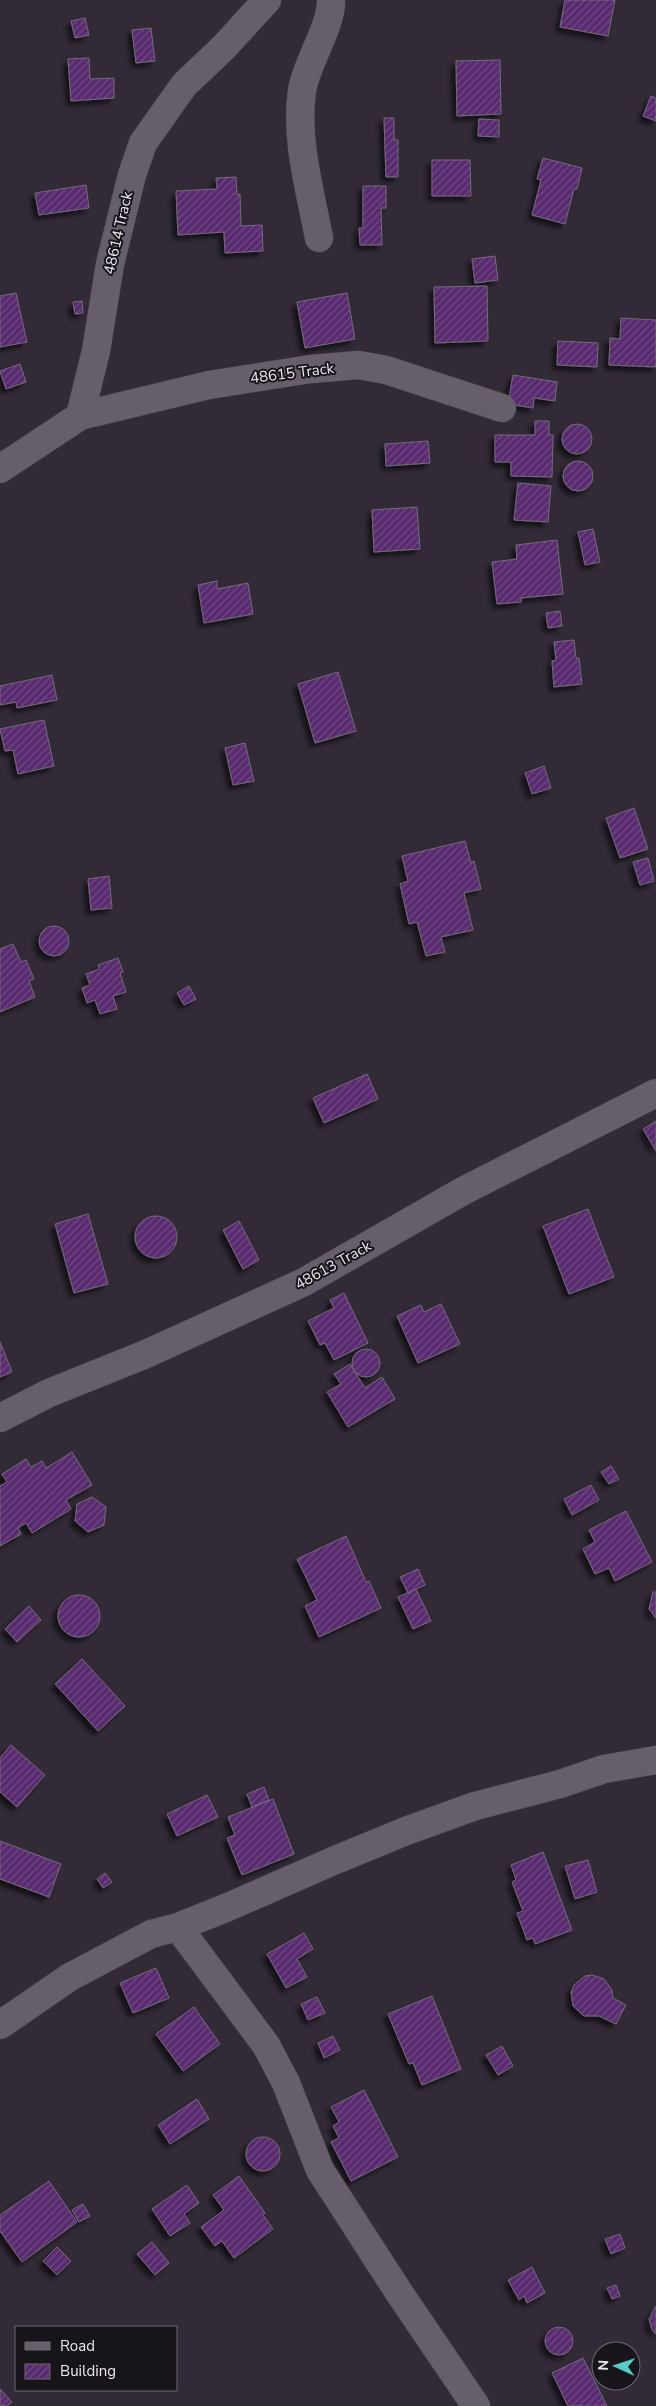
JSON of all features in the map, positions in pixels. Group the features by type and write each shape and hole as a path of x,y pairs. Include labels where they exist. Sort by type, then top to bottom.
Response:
{"street":[{"name":"48614 Track","path":"80,416 96,351 110,264 132,175 143,143 184,85 224,47 266,0"},
{"path":"319,238 305,162 300,116 302,89 324,30 331,0"},
{"name":"48615 Track","path":"80,416 209,385 252,377 360,365 386,370 502,408"},
{"path":"0,469 80,416"},
{"name":"48613 Track","path":"0,1418 49,1393 146,1354 304,1282 462,1191 656,1093"},
{"path":"0,2025 70,1977 151,1934 178,1927 228,1908 332,1861 476,1806 560,1784 604,1769 656,1760"},
{"path":"178,1927 266,2045 286,2083 320,2170 400,2294 476,2406"}],"building":[{"path":"565,0 615,0 608,36 560,27"},
{"path":"85,18 89,35 75,38 71,21"},
{"path":"151,28 155,61 136,63 132,30"},
{"path":"89,58 90,79 114,78 114,98 71,101 68,59"},
{"path":"500,60 501,114 457,116 456,61"},
{"path":"651,96 656,98 656,121 643,116"},
{"path":"384,118 394,118 394,140 398,140 398,177 386,177"},
{"path":"479,119 499,120 499,137 478,136"},
{"path":"543,158 582,168 577,189 574,189 565,224 532,215 541,180 537,179"},
{"path":"432,160 470,160 471,196 432,196"},
{"path":"236,177 237,195 240,194 241,226 262,225 263,251 225,253 224,232 178,235 176,191 217,189 216,178"},
{"path":"86,185 89,208 39,215 35,193"},
{"path":"363,186 386,186 386,208 381,208 382,245 360,245 359,228 363,228"},
{"path":"495,256 498,280 475,283 472,259"},
{"path":"487,286 488,341 435,343 434,287"},
{"path":"16,293 27,342 0,347 0,296"},
{"path":"347,293 355,339 305,348 297,302"},
{"path":"82,301 83,313 75,314 73,302"},
{"path":"621,318 656,320 656,367 609,365 610,338 620,339"},
{"path":"558,341 598,343 597,367 557,365"},
{"path":"20,364 26,382 6,389 0,371"},
{"path":"513,375 557,382 555,401 534,398 533,408 508,404"},
{"path":"535,421 549,421 549,435 553,435 552,477 511,476 511,462 495,462 495,435 535,435"},
{"path":"577,424 588,428 592,439 588,450 577,454 566,450 562,439 566,428"},
{"path":"428,441 430,463 386,466 385,444"},
{"path":"578,461 589,465 593,476 589,487 578,491 567,487 563,476 567,465"},
{"path":"518,483 551,486 548,522 514,520"},
{"path":"417,507 420,549 374,552 372,510"},
{"path":"593,529 600,562 585,565 578,532"},
{"path":"557,540 563,594 521,598 521,602 497,604 492,562 517,559 516,545"},
{"path":"217,581 217,589 248,583 253,614 204,623 198,585"},
{"path":"560,611 562,626 548,628 546,613"},
{"path":"574,640 576,658 579,658 582,684 554,687 552,661 556,660 554,642"},
{"path":"338,672 356,731 315,743 298,684"},
{"path":"52,675 57,700 17,708 16,702 0,705 0,686"},
{"path":"44,720 54,766 18,774 13,750 5,751 0,729"},
{"path":"245,743 254,781 233,785 225,748"},
{"path":"544,766 551,788 532,794 525,773"},
{"path":"634,808 648,849 620,858 606,818"},
{"path":"465,841 471,863 474,861 481,889 464,893 473,930 441,937 445,952 426,956 417,922 409,924 400,884 408,881 402,856"},
{"path":"648,858 654,881 640,885 633,862"},
{"path":"109,876 112,908 91,910 88,879"},
{"path":"54,926 64,931 69,941 64,951 54,956 44,951 39,941 44,931"},
{"path":"13,944 21,962 26,960 34,979 29,981 35,997 0,1012 0,949"},
{"path":"118,958 123,972 120,973 126,992 113,996 117,1009 100,1014 95,1000 87,1003 82,988 90,985 86,974 99,969 98,965"},
{"path":"189,986 196,999 184,1005 177,993"},
{"path":"367,1074 378,1099 324,1123 313,1098"},
{"path":"656,1121 656,1151 643,1129"},
{"path":"588,1209 614,1277 569,1294 543,1226"},
{"path":"88,1214 108,1284 74,1293 55,1224"},
{"path":"156,1216 171,1222 177,1237 171,1252 156,1258 141,1252 135,1237 141,1222"},
{"path":"239,1221 259,1260 243,1269 223,1230"},
{"path":"344,1293 368,1343 334,1360 325,1343 320,1345 308,1321 334,1308 330,1300"},
{"path":"441,1304 460,1344 418,1363 397,1316 421,1305 424,1312"},
{"path":"0,1342 12,1372 0,1377"},
{"path":"366,1349 376,1353 380,1363 376,1373 366,1377 356,1373 352,1363 356,1353"},
{"path":"350,1364 365,1388 382,1377 395,1399 348,1427 327,1392 341,1384 334,1374"},
{"path":"72,1452 92,1485 66,1500 71,1509 32,1533 26,1523 18,1528 21,1534 0,1546 0,1486 7,1482 2,1474 26,1459 31,1467 42,1461 46,1468"},
{"path":"611,1466 619,1479 609,1484 601,1472"},
{"path":"591,1485 599,1500 572,1515 564,1499"},
{"path":"92,1497 106,1507 104,1525 88,1532 75,1521 77,1504"},
{"path":"626,1511 652,1562 615,1581 609,1568 595,1574 583,1549 595,1542 589,1530"},
{"path":"346,1536 366,1582 369,1581 381,1608 319,1637 305,1606 317,1600 297,1559"},
{"path":"418,1569 425,1585 408,1593 400,1577"},
{"path":"416,1589 431,1621 413,1629 398,1597"},
{"path":"653,1592 656,1592 656,1618 649,1609"},
{"path":"79,1595 94,1601 100,1616 94,1631 79,1637 64,1631 58,1616 64,1601"},
{"path":"29,1606 41,1620 17,1642 5,1629"},
{"path":"82,1659 125,1706 98,1731 55,1684"},
{"path":"11,1745 45,1775 17,1807 0,1792 0,1758"},
{"path":"264,1787 269,1800 252,1807 247,1794"},
{"path":"207,1795 218,1817 177,1836 167,1814"},
{"path":"273,1799 294,1854 242,1875 227,1838 235,1835 228,1817"},
{"path":"0,1841 61,1864 49,1897 0,1879"},
{"path":"543,1852 572,1930 535,1944 533,1938 527,1940 517,1913 523,1911 512,1882 516,1880 511,1865"},
{"path":"588,1860 597,1892 575,1899 565,1866"},
{"path":"105,1873 112,1882 103,1888 97,1879"},
{"path":"304,1933 313,1949 297,1959 307,1977 286,1988 267,1954"},
{"path":"156,1968 169,1998 133,2013 120,1983"},
{"path":"592,1975 604,1979 612,1990 613,1998 626,2005 616,2024 599,2016 584,2016 573,2006 571,1992 574,1985 585,1976"},
{"path":"432,1996 461,2069 422,2085 413,2063 409,2064 388,2014"},
{"path":"317,1997 325,2013 308,2020 301,2004"},
{"path":"194,2007 220,2044 183,2071 156,2034"},
{"path":"333,2036 340,2050 324,2058 318,2043"},
{"path":"502,2046 513,2066 498,2075 486,2055"},
{"path":"364,2090 398,2157 351,2181 331,2142 339,2138 333,2126 339,2122 331,2107"},
{"path":"197,2099 209,2119 170,2144 158,2125"},
{"path":"263,2137 270,2138 275,2142 279,2147 279,2161 275,2166 270,2170 263,2171 256,2170 251,2166 247,2161 246,2154 247,2147 251,2142 256,2138"},
{"path":"239,2176 265,2213 263,2215 273,2229 234,2258 222,2241 215,2246 201,2227 224,2210 213,2195"},
{"path":"49,2181 77,2222 22,2262 0,2231 0,2215"},
{"path":"187,2185 199,2203 184,2214 190,2223 170,2236 152,2209"},
{"path":"83,2204 90,2216 79,2222 72,2210"},
{"path":"620,2234 625,2248 611,2254 605,2239"},
{"path":"152,2242 169,2263 155,2275 137,2254"},
{"path":"57,2247 71,2261 57,2275 43,2261"},
{"path":"532,2267 545,2293 527,2303 524,2296 519,2300 508,2280"},
{"path":"616,2285 620,2296 612,2299 607,2288"},
{"path":"656,2306 656,2334 652,2330 649,2319"},
{"path":"559,2327 569,2331 573,2341 569,2351 559,2355 549,2351 545,2341 549,2331"},
{"path":"583,2358 591,2374 591,2391 600,2391 607,2406 568,2406 552,2373"},
{"path":"0,2389 12,2402 7,2406 0,2406"}]}
